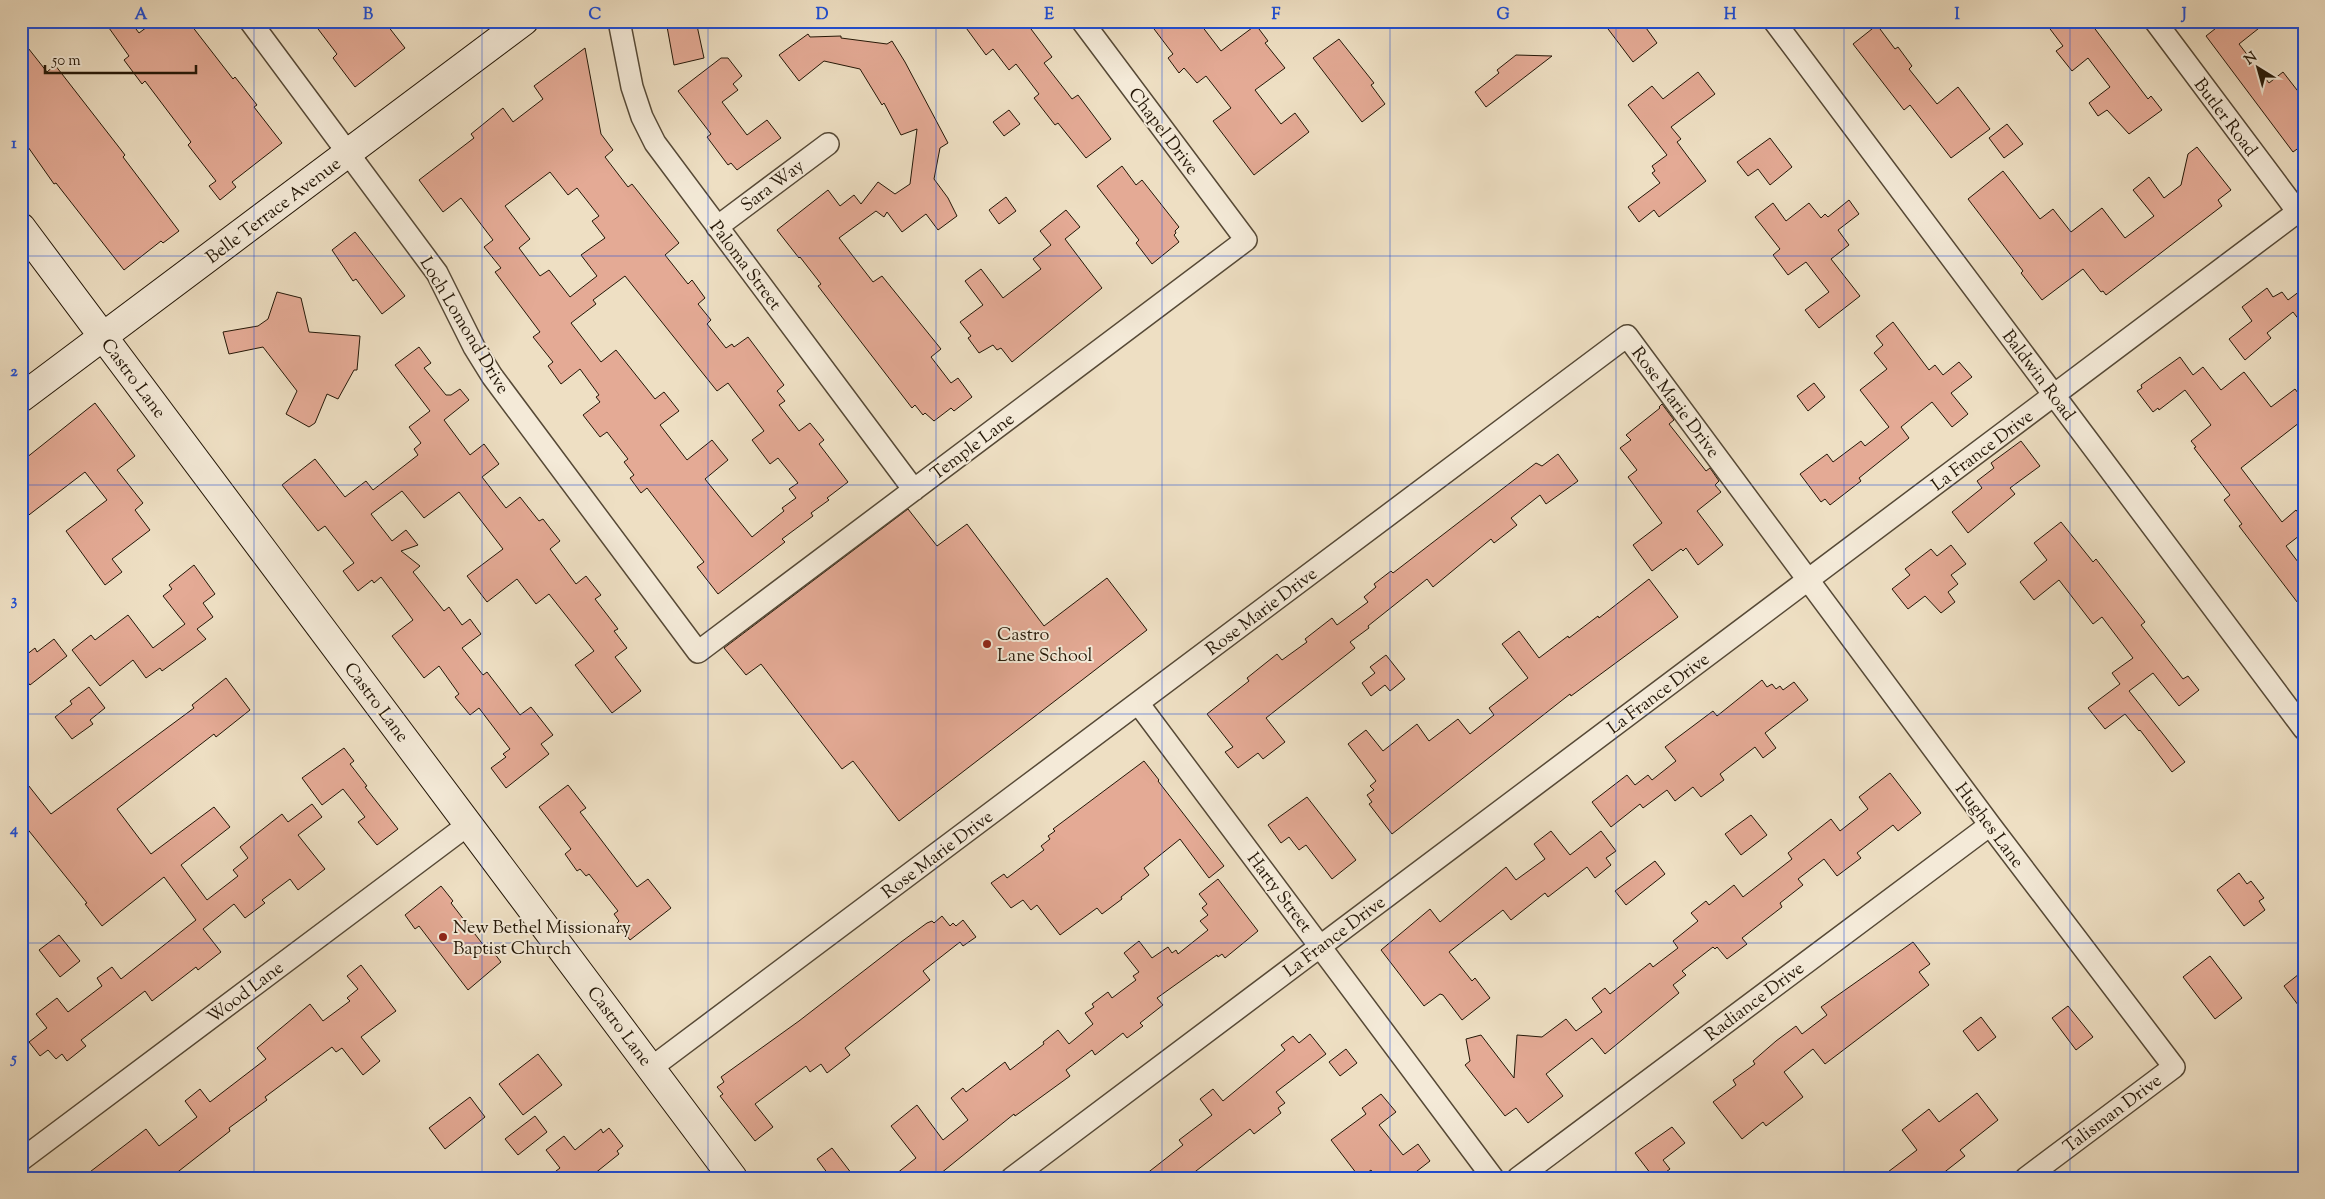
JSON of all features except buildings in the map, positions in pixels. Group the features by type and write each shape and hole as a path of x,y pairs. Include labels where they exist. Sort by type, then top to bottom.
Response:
{"street":[{"name":"Loch Lomond Drive","path":"250,21 438,273 474,347 492,376 698,652"},
{"name":"Belle Terrace Avenue","path":"21,398 524,21"},
{"name":"Paloma Street","path":"619,21 632,87 642,118 655,143 914,490"},
{"name":"Chapel Drive","path":"1082,21 1246,240"},
{"name":"Baldwin Road","path":"1774,21 2304,728"},
{"name":"Butler Road","path":"2155,21 2301,209"},
{"name":"Sara Way","path":"717,226 828,144"},
{"name":"La France Drive","path":"1012,1178 1810,580 2301,209"},
{"name":"Castro Lane","path":"21,226 733,1178"},
{"name":"Temple Lane","path":"698,652 1246,240"},
{"name":"Rose Marie Drive","path":"651,1068 1627,336 1810,580"},
{"name":"Hughes Lane","path":"1810,580 1990,825 2174,1067"},
{"name":"Harty Street","path":"1138,703 1493,1178"},
{"name":"Wood Lane","path":"21,1160 469,824"},
{"name":"Radiance Drive","path":"1518,1178 1990,825"},
{"name":"Talisman Drive","path":"2026,1178 2174,1067"}],"place":[{"name":"Castro Lane School","path":"987,644"},
{"name":"New Bethel Missionary Baptist Church","path":"443,937"}]}
